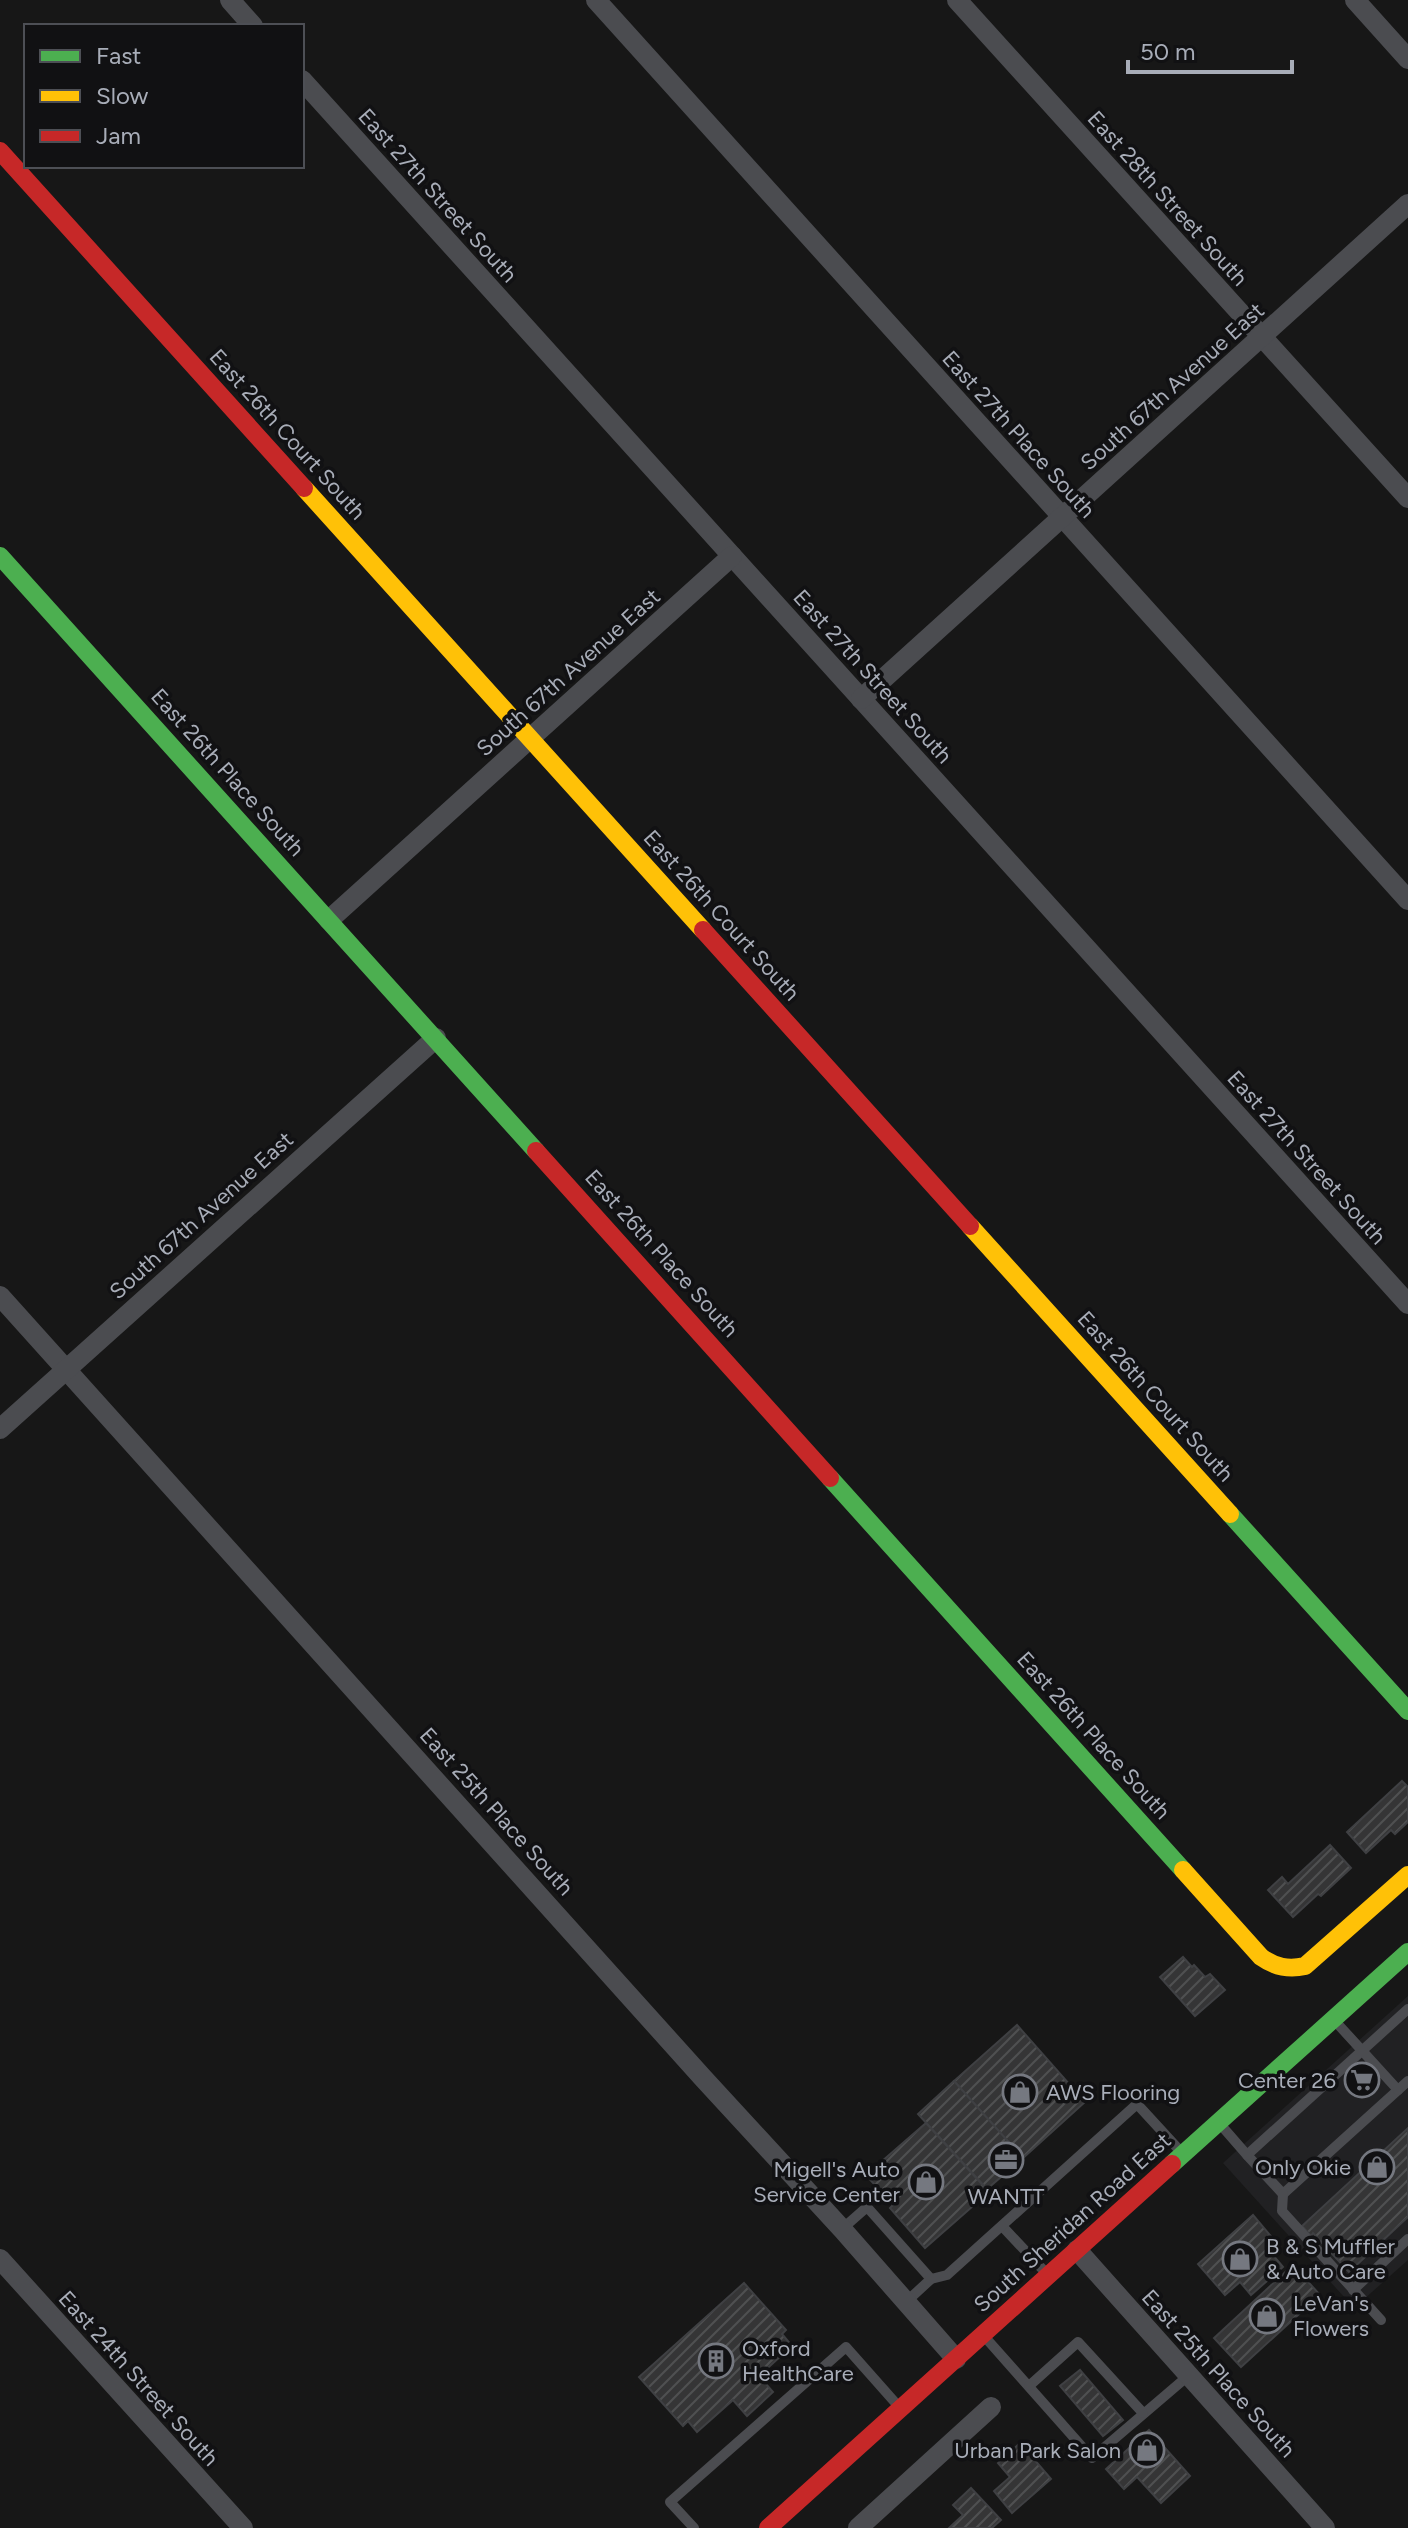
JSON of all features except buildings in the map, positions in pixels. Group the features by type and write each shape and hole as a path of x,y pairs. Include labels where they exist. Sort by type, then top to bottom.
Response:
{"street":[{"path":"230,0 251,24"},
{"name":"East 27th Place South","path":"596,0 1408,900"},
{"name":"East 28th Street South","path":"957,0 1408,498"},
{"path":"1355,0 1408,59"},
{"name":"East 27th Street South","path":"304,82 1408,1304"},
{"name":"East 26th Court South","path":"0,151 1408,1711"},
{"name":"South 67th Avenue East","path":"861,699 1408,204"},
{"name":"East 26th Place South","path":"0,556 1261,1957 1273,1966 1295,1969 1305,1966 1408,1875"},
{"name":"South 67th Avenue East","path":"329,920 732,556"},
{"name":"South 67th Avenue East","path":"0,1429 436,1038"},
{"name":"East 25th Place South","path":"0,1296 956,2359"},
{"name":"South Sheridan Road East","path":"768,2528 1408,1952"},
{"name":"East 25th Place South","path":"1077,2250 1325,2528"},
{"name":"East 24th Street South","path":"0,2259 243,2528"},
{"path":"858,2528 991,2407"}],"lane":[{"path":"1247,2155 1408,2009"},
{"path":"1333,2019 1398,2090"},
{"path":"1381,2320 1282,2211 1283,2194 1408,2081"},
{"path":"906,2302 931,2279 947,2275 1137,2104 1183,2155"},
{"path":"1219,2123 1283,2194"},
{"path":"842,2229 867,2207 931,2279"},
{"path":"1002,2226 1049,2276"},
{"path":"1353,2290 1408,2239"},
{"path":"983,2335 1092,2458 1188,2376"},
{"path":"1029,2386 1078,2342 1143,2413"},
{"path":"694,2528 670,2502 846,2347 901,2409"}],"shaded area":[{"name":"Center 26","path":"1408,1996 1408,2260 1354,2308 1223,2163"}],"traffic: fast":[{"path":"0,556 536,1151"},
{"path":"830,1478 1183,1870"},
{"path":"1230,1514 1408,1711"},
{"path":"1172,2164 1408,1952"}],"traffic: slow":[{"path":"304,488 703,930"},
{"path":"970,1226 1230,1514"},
{"path":"1183,1870 1261,1957 1287,1968 1305,1966 1408,1875"}],"traffic: jam":[{"path":"0,151 304,488"},
{"path":"703,930 970,1226"},
{"path":"536,1151 830,1478"},
{"path":"768,2528 1172,2164"}],"place":[{"name":"Center 26","path":"1362,2080"},
{"name":"AWS Flooring","path":"1020,2092"},
{"name":"WANTT","path":"1006,2160"},
{"name":"Only Okie","path":"1377,2167"},
{"name":"Migell's Auto Service Center","path":"926,2182"},
{"name":"B & S Muffler & Auto Care","path":"1240,2259"},
{"name":"LeVan's Flowers","path":"1267,2316"},
{"name":"Oxford HealthCare","path":"716,2361"},
{"name":"Urban Park Salon","path":"1147,2450"}]}
